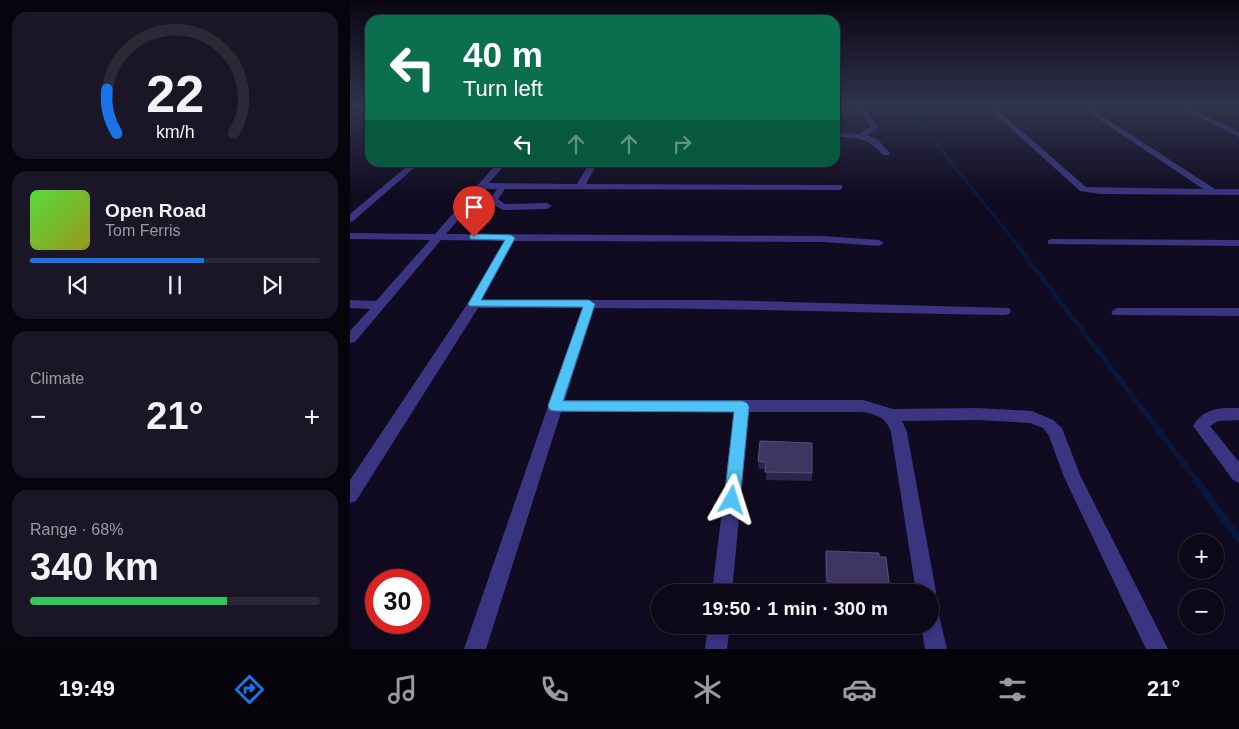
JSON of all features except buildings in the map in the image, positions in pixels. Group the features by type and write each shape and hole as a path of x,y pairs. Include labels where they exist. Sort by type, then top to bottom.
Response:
{"street":[{"path":"843,135 862,136 872,139 886,153"},
{"path":"1022,135 1083,189 1100,192 1239,192"},
{"path":"1127,135 1214,192"},
{"path":"350,218 410,167"},
{"path":"350,339 499,167"},
{"path":"580,187 591,167"},
{"path":"484,186 839,187"},
{"path":"502,186 494,199 496,203 503,207 547,206"},
{"path":"350,236 823,239 879,243"},
{"path":"350,495 474,304 511,238"},
{"path":"1052,242 1239,243"},
{"path":"350,304 378,305"},
{"path":"474,304 714,304 805,308 1005,311"},
{"path":"475,649 589,304"},
{"path":"1117,312 1239,312"},
{"path":"555,406 863,406 885,410 897,424 899,432 925,584"},
{"path":"723,584 742,407"},
{"path":"891,415 978,414 1032,417 1053,428 1072,477 1157,649"},
{"path":"1239,414 1213,414 1201,426 1239,475"},
{"path":"716,649 718,634"},
{"path":"933,634 936,649"}],"waterway":[{"path":"930,135 956,168"},
{"path":"955,167 1019,247"},
{"path":"1018,246 1097,350"},
{"path":"1096,348 1197,481"},
{"path":"1196,480 1239,539"}],"route":[{"path":"474,237 511,238 474,304 589,304 555,406 742,407 732,500"}]}
